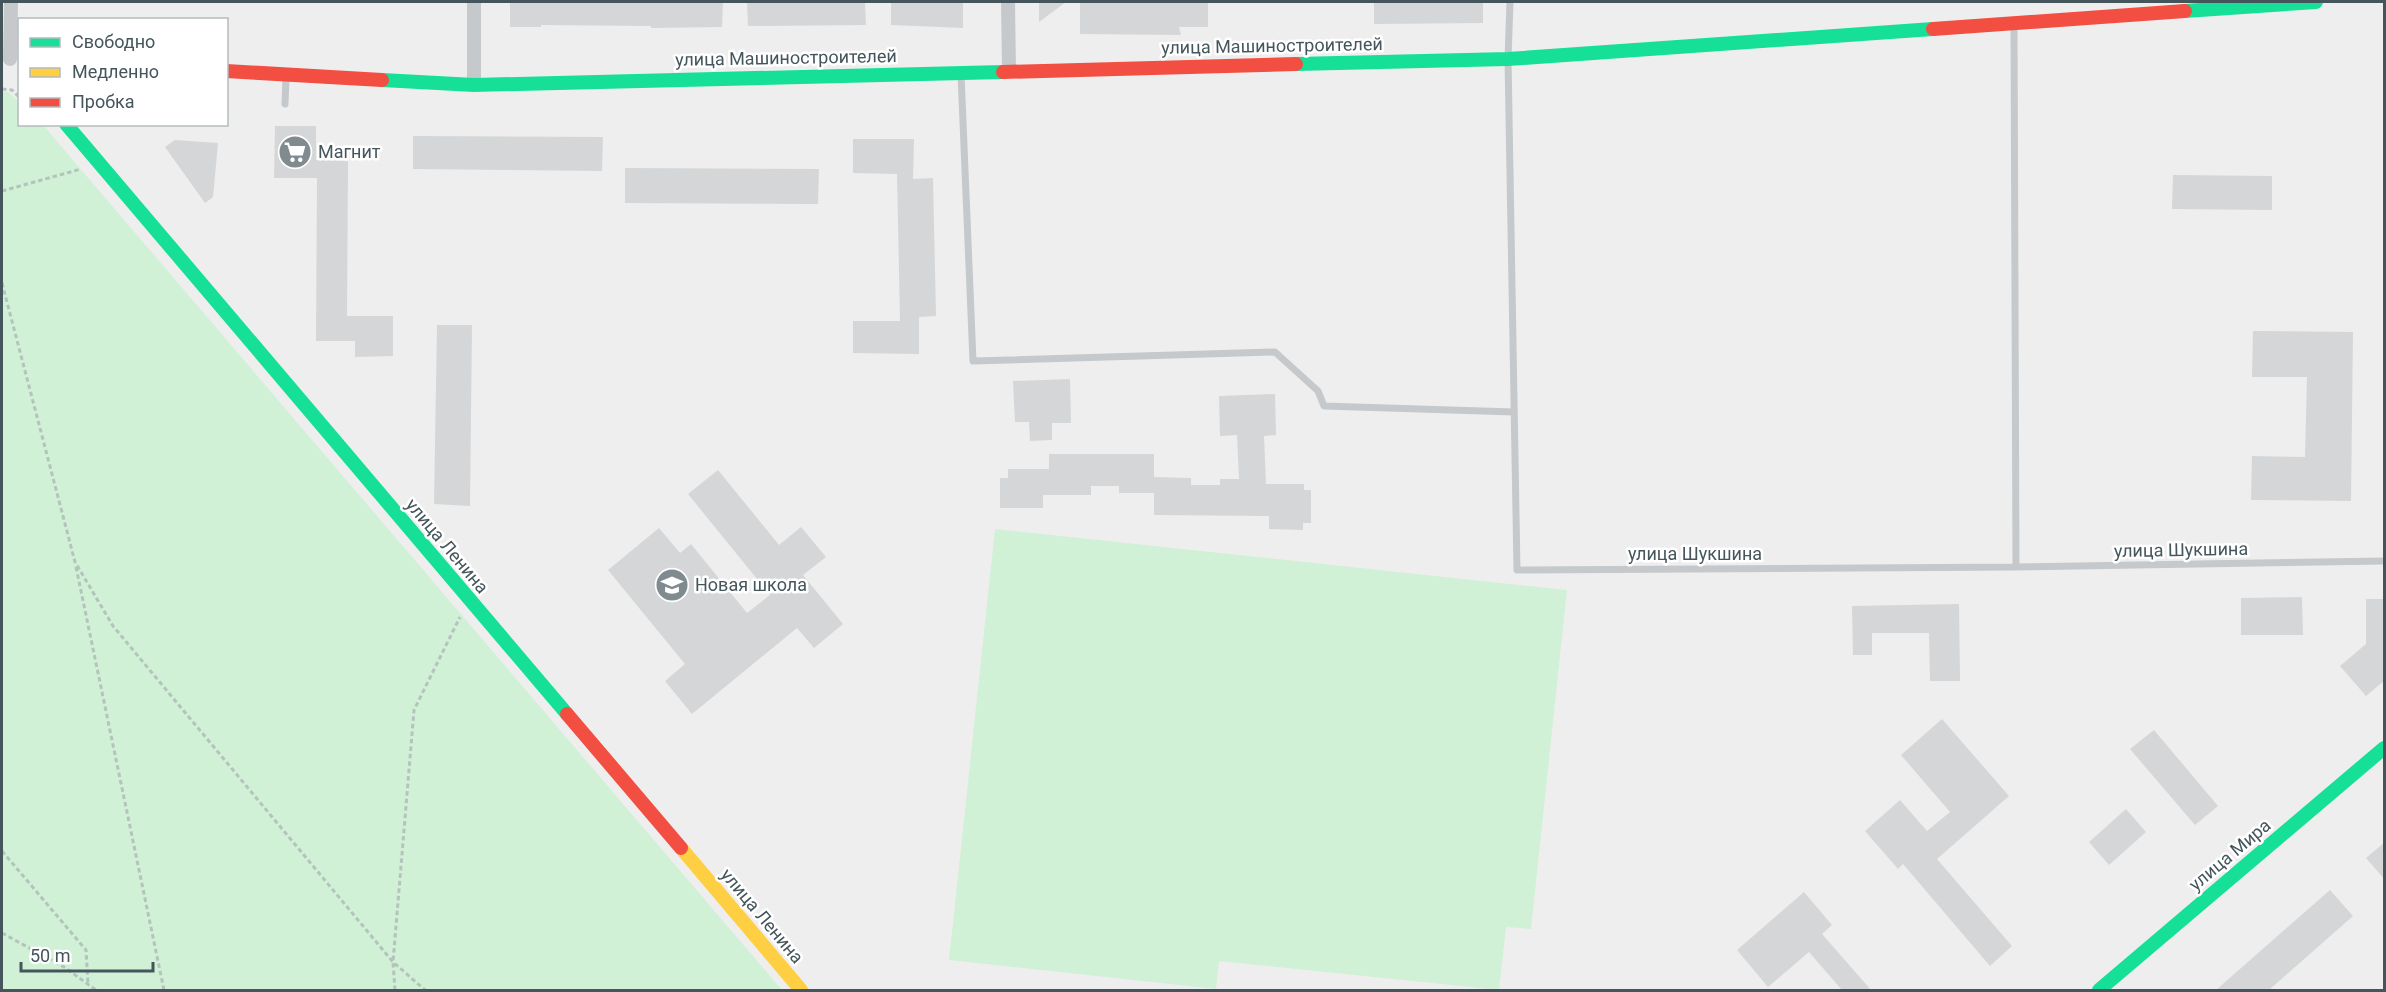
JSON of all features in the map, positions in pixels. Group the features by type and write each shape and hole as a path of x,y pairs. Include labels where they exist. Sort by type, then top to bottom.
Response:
{"street":[{"path":"11,2 13,62"},
{"path":"474,2 474,85"},
{"path":"1008,2 1009,70"},
{"name":"улица Машиностроителей","path":"228,71 474,85 1508,59 2316,2"},
{"name":"улица Ленина","path":"68,126 801,990"},
{"name":"улица Мира","path":"2099,990 2385,748"}],"lane":[{"name":"улица Шукшина","path":"1510,2 1508,59 1517,570 2016,567 2385,561"},
{"path":"2014,22 2016,567"},
{"path":"961,72 973,362 1275,352 1318,391 1324,406 1514,412"},
{"path":"285,104 286,74"}],"path":[{"path":"2,90 12,90 18,96"},
{"path":"2,191 85,167"},
{"path":"2,283 75,562 164,990"},
{"path":"75,562 113,626 393,962 425,990"},
{"path":"395,990 393,962 414,710 464,610"},
{"path":"2,851 86,950 88,984"},
{"path":"2,933 64,967 96,990"}],"green space":[{"path":"2,92 8,92 18,101 18,126 44,126 782,990 2,990"},
{"path":"995,529 1567,590 1531,929 1506,927 1499,990 1219,961 1216,989 949,960"}],"building":[{"path":"510,2 723,2 722,27 541,25 541,27 510,27"},
{"path":"747,2 865,2 866,25 748,26"},
{"path":"891,2 963,2 963,28 891,25"},
{"path":"1039,2 1066,2 1039,22"},
{"path":"1080,2 1208,2 1208,27 1179,27 1181,35 1080,34"},
{"path":"1374,2 1483,2 1483,23 1374,24"},
{"path":"275,126 316,126 316,160 348,161 347,316 393,316 393,356 355,357 355,341 316,341 317,178 274,178"},
{"path":"413,136 603,137 602,171 413,169"},
{"path":"853,139 914,139 913,179 933,178 936,316 919,317 919,354 853,353 853,321 900,321 897,174 853,173"},
{"path":"175,140 218,143 213,197 205,203 165,147"},
{"path":"625,168 819,169 818,204 625,203"},
{"path":"2173,175 2272,176 2272,210 2172,209"},
{"path":"437,325 472,325 470,506 434,504"},
{"path":"2253,331 2353,332 2351,501 2251,500 2252,456 2305,457 2307,377 2252,377"},
{"path":"1070,379 1071,423 1052,423 1052,440 1030,441 1029,422 1015,422 1013,381"},
{"path":"1275,394 1276,435 1264,436 1266,484 1304,484 1304,490 1311,490 1311,523 1303,523 1303,530 1269,529 1269,516 1154,515 1154,493 1119,493 1119,486 1091,486 1091,495 1043,495 1043,508 1000,508 1000,478 1008,478 1008,469 1049,469 1049,454 1154,454 1154,477 1191,478 1191,485 1220,485 1220,479 1239,479 1237,435 1220,436 1219,396"},
{"name":"Новая школа","path":"718,470 779,545 801,527 826,557 803,575 843,624 814,648 797,628 692,714 665,681 685,664 608,570 659,528 680,553 691,544 747,613 770,595 688,494"},
{"path":"2302,597 2303,635 2241,635 2241,598"},
{"path":"2366,599 2385,599 2385,680 2366,696 2340,666 2366,644"},
{"path":"1959,604 1960,681 1930,681 1929,633 1872,633 1872,655 1853,655 1852,606"},
{"path":"1942,719 2009,796 1937,859 2012,946 1990,966 1903,864 1898,869 1865,831 1900,800 1927,831 1950,812 1901,755"},
{"path":"2154,730 2218,806 2195,825 2130,749"},
{"path":"2126,809 2146,832 2109,865 2089,842"},
{"path":"2385,842 2385,880 2366,858"},
{"path":"2330,890 2353,916 2269,990 2216,990"},
{"path":"1804,892 1832,925 1822,934 1871,990 1842,990 1809,952 1768,987 1737,950"}],"traffic: fast":[{"path":"2185,11 2316,2"},
{"path":"1296,64 1508,59 1933,29"},
{"path":"382,80 474,85 1003,72"},
{"path":"68,126 567,714"},
{"path":"2099,990 2384,748"}],"traffic: slow":[{"path":"681,848 801,990"}],"traffic: jam":[{"path":"1933,29 2185,11"},
{"path":"1003,72 1296,64"},
{"path":"228,71 382,80"},
{"path":"567,714 681,848"}],"place":[{"name":"Магнит","path":"295,152"},
{"name":"Новая школа","path":"672,585"}]}
